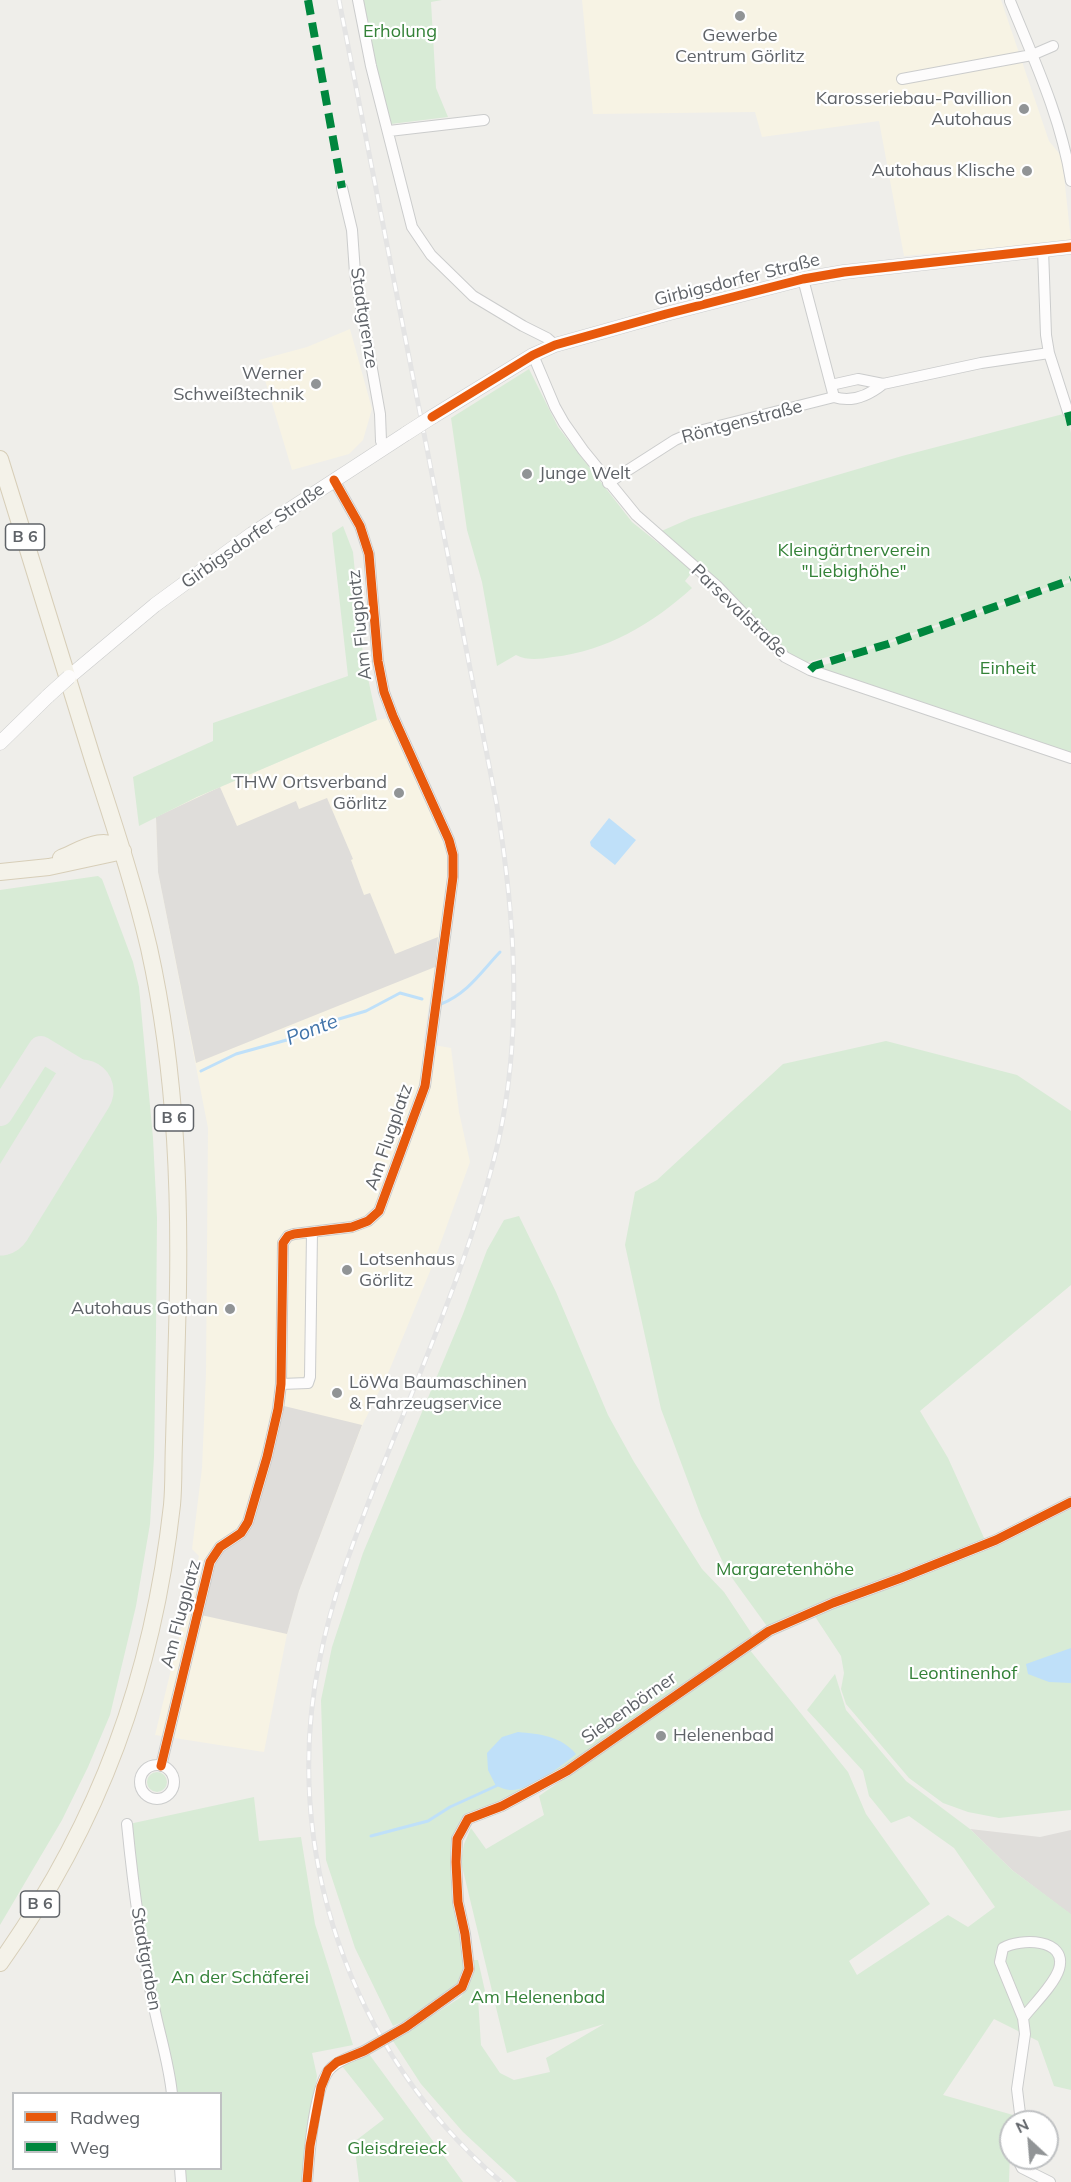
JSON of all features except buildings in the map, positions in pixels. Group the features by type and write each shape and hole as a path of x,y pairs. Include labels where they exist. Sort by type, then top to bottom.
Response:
{"main road":[{"name":"B 6","path":"0,459 123,851 149,950 171,1077 179,1194 179,1287 172,1500 161,1589 141,1676 127,1719 94,1802 75,1842 29,1923 0,1963"},
{"path":"87,846 99,833 108,808"},
{"path":"38,868 87,846 108,842 116,844 123,851"},
{"path":"0,872 71,863 123,851"}],"street":[{"path":"358,0 371,66 412,227 426,249 473,296 548,338 555,345"},
{"path":"1010,1 1045,85 1063,138 1071,181"},
{"path":"902,80 1032,55 1053,46"},
{"path":"389,131 484,120"},
{"name":"Stadtgrenze","path":"342,188 352,230 355,273 380,414 381,441 384,448"},
{"name":"Girbigsdorfer Straße","path":"0,743 92,657 202,570 334,480 533,355 555,345 803,279 844,272 1071,247"},
{"path":"1043,249 1043,294 1049,353 1068,412"},
{"path":"803,279 834,397"},
{"name":"Röntgenstraße","path":"831,385 858,379 883,384 981,363 1049,353"},
{"name":"Parsevalstraße","path":"533,355 564,423 608,483 652,531 717,586 773,646 791,661 810,670 1071,758"},
{"name":"Röntgenstraße","path":"608,483 675,440 691,433 834,397 846,401 871,394 883,384"},
{"name":"Am Flugplatz","path":"161,1766 210,1562 219,1547 241,1533 248,1522 267,1457 278,1409 281,1383 283,1244 288,1236 352,1227 368,1221 379,1211 425,1086 453,877 453,855 449,840 384,692 378,661 369,554 360,526 334,480"},
{"path":"281,1383 308,1383 310,1377 312,1232"},
{"name":"Siebenbörner","path":"307,2182 310,2146 321,2087 328,2070 337,2062 364,2051 406,2027 462,1987 469,1969 458,1902 456,1862 457,1839 468,1819 502,1806 567,1771 769,1631 833,1603 996,1540 1071,1502"},
{"name":"Stadtgraben","path":"127,1824 134,1893 154,2007 170,2071 172,2092"},
{"path":"1020,2110 1017,2089 1025,2034 1023,2018 1002,1970 1000,1954 1003,1948 1009,1945 1034,1941 1051,1947 1056,1952 1059,1965 1058,1971 1046,1989 1023,2018"},
{"path":"1026,2170 1050,2182"}],"shaded area":[{"path":"582,0 1001,0 1049,141 1062,157 1071,241 904,256 879,121 762,137 755,112 593,114"},
{"name":"Werner Schweißtechnik","path":"350,329 372,409 363,440 349,454 292,470 259,360 307,347"},
{"path":"389,718 444,836 450,856 423,1043 451,1048 459,1112 470,1162 433,1264 389,1371 362,1426 299,1591 287,1634 264,1752 155,1735 199,1556 192,1549 202,1468 206,1374 208,1128 158,872 156,817 194,798 377,720"},
{"path":"220,787 237,826 296,801 299,809 327,798 353,859 351,860 364,895 370,893 395,954 438,937 435,967 196,1063 158,872 156,817"},
{"path":"284,1406 362,1425 299,1591 287,1634 201,1615 212,1569 221,1552 252,1527"},
{"path":"970,1829 1040,1837 1071,1830 1071,1915 1012,1870"}],"green space":[{"name":"Erholung","path":"362,0 442,0 431,2 436,88 448,117 391,124 375,66"},
{"name":"Junge Welt","path":"529,369 558,427 632,522 693,571 685,581 692,588 645,624 610,642 573,654 548,658 530,659 516,655 497,666 482,582 467,530 451,418"},
{"name":"Kleingärtnerverein \"Liebighöhe\"","path":"1067,413 1071,433 1071,579 886,642 804,663 785,651 657,533 691,518 902,456"},
{"path":"343,526 353,552 363,655 377,720 197,797 139,826 133,777 213,741 213,723 348,676 332,533"},
{"name":"Einheit","path":"1071,582 1071,755 815,668"},
{"path":"98,876 102,879 133,962 139,987 153,1138 157,1218 154,1457 150,1524 136,1606 110,1715 62,1820 0,1925 0,890"},
{"name":"Margaretenhöhe","path":"886,1041 1017,1075 1071,1111 1071,1285 920,1411 948,1458 985,1540 769,1629 727,1571 701,1516 661,1409 625,1245 635,1192 657,1180 783,1064"},
{"path":"519,1216 556,1292 608,1415 634,1462 702,1569 724,1592 752,1634 746,1641 608,1739 532,1788 466,1818 454,1841 469,1969 462,1987 393,2026 355,1948 326,1860 321,1700 332,1647 363,1553 463,1314 487,1250 504,1220"},
{"name":"Leontinenhof","path":"1071,1509 1071,1810 999,1818 968,1812 943,1803 909,1778 846,1704 841,1689 844,1673 841,1656 814,1615 1004,1542"},
{"name":"Am Helenenbad","path":"749,1649 848,1772 866,1814 930,1904 849,1961 857,1975 948,1915 968,1927 995,1907 954,1848 909,1816 891,1823 869,1796 863,1771 807,1710 835,1674 846,1710 906,1781 970,1829 1012,1870 1071,1914 1071,2090 1054,2086 1038,2041 994,2019 943,2095 999,2111 999,2170 1009,2170 1009,2182 517,2182 463,2132 421,2084 393,2041 461,1997 471,1979 473,1960 478,1960 485,1991 478,1998 481,2045 500,2073 514,2080 550,2072 546,2058 604,2024 507,2053 461,1862 464,1844 471,1828 486,1849 544,1815 539,1796"},
{"path":"153,1772 161,1772 167,1778 167,1786 161,1792 153,1792 147,1786 147,1778"},
{"name":"An der Schäferei","path":"254,1797 259,1841 301,1837 315,1924 353,2045 312,2053 317,2076 302,2182 183,2182 182,2170 222,2170 222,2092 175,2092 156,2005 129,1824"},
{"name":"Gleisdreieck","path":"369,2054 463,2182 359,2182 354,2142 384,2119 342,2066"}],"water":[{"path":"609,818 636,840 615,865 591,846 590,842"},
{"path":"1071,1648 1071,1683 1049,1682 1028,1674 1026,1664"},
{"path":"518,1732 542,1735 557,1740 576,1754 554,1771 525,1787 510,1790 496,1786 488,1770 487,1753 502,1737"}],"waterway":[{"name":"Ponte","path":"441,1004 467,988 500,952"},
{"name":"Ponte","path":"201,1071 236,1054 294,1038 322,1024 366,1011 400,993 422,999"},
{"name":"Siebenbörner","path":"371,1836 428,1821 450,1807 496,1786"}],"taxiway":[{"path":"0,1113 41,1049 79,1072 82,1091"}],"runway":[{"path":"0,1224 82,1091"}],"railway":[{"path":"339,0 497,806 508,890 514,975 511,1059 498,1143 487,1187 459,1272 376,1483 344,1569 331,1613 314,1693 310,1729 310,1801 319,1872 328,1907 351,1976 366,2009 403,2072 425,2102 448,2130 501,2182"}],"marked path":[{"path":"308,0 342,188"},
{"path":"1068,412 1071,425"},
{"path":"810,670 814,666 888,644 1071,580"}],"cycle path":[{"path":"432,417 533,355 555,345 666,314 803,279 844,272 1071,247"},
{"path":"161,1766 210,1562 220,1547 241,1533 248,1522 267,1457 281,1384 283,1243 288,1236 294,1234 352,1227 368,1221 379,1211 425,1086 453,877 453,855 449,840 384,692 378,661 369,554 360,526 334,480"},
{"path":"307,2182 310,2146 321,2087 328,2070 337,2062 364,2051 406,2027 462,1987 469,1969 458,1902 456,1862 457,1839 468,1819 502,1806 567,1771 769,1631 833,1603 996,1540 1071,1502"}],"place":[{"name":"Gewerbe Centrum Görlitz","path":"740,16"},
{"name":"Karosseriebau-Pavillion Autohaus","path":"1024,109"},
{"name":"Autohaus Klische","path":"1027,171"},
{"name":"Werner Schweißtechnik","path":"316,384"},
{"name":"Junge Welt","path":"527,474"},
{"name":"THW Ortsverband Görlitz","path":"399,793"},
{"name":"Lotsenhaus Görlitz","path":"347,1270"},
{"name":"Autohaus Gothan","path":"230,1309"},
{"name":"LöWa Baumaschinen & Fahrzeugservice","path":"337,1393"},
{"name":"Helenenbad","path":"661,1736"}]}
